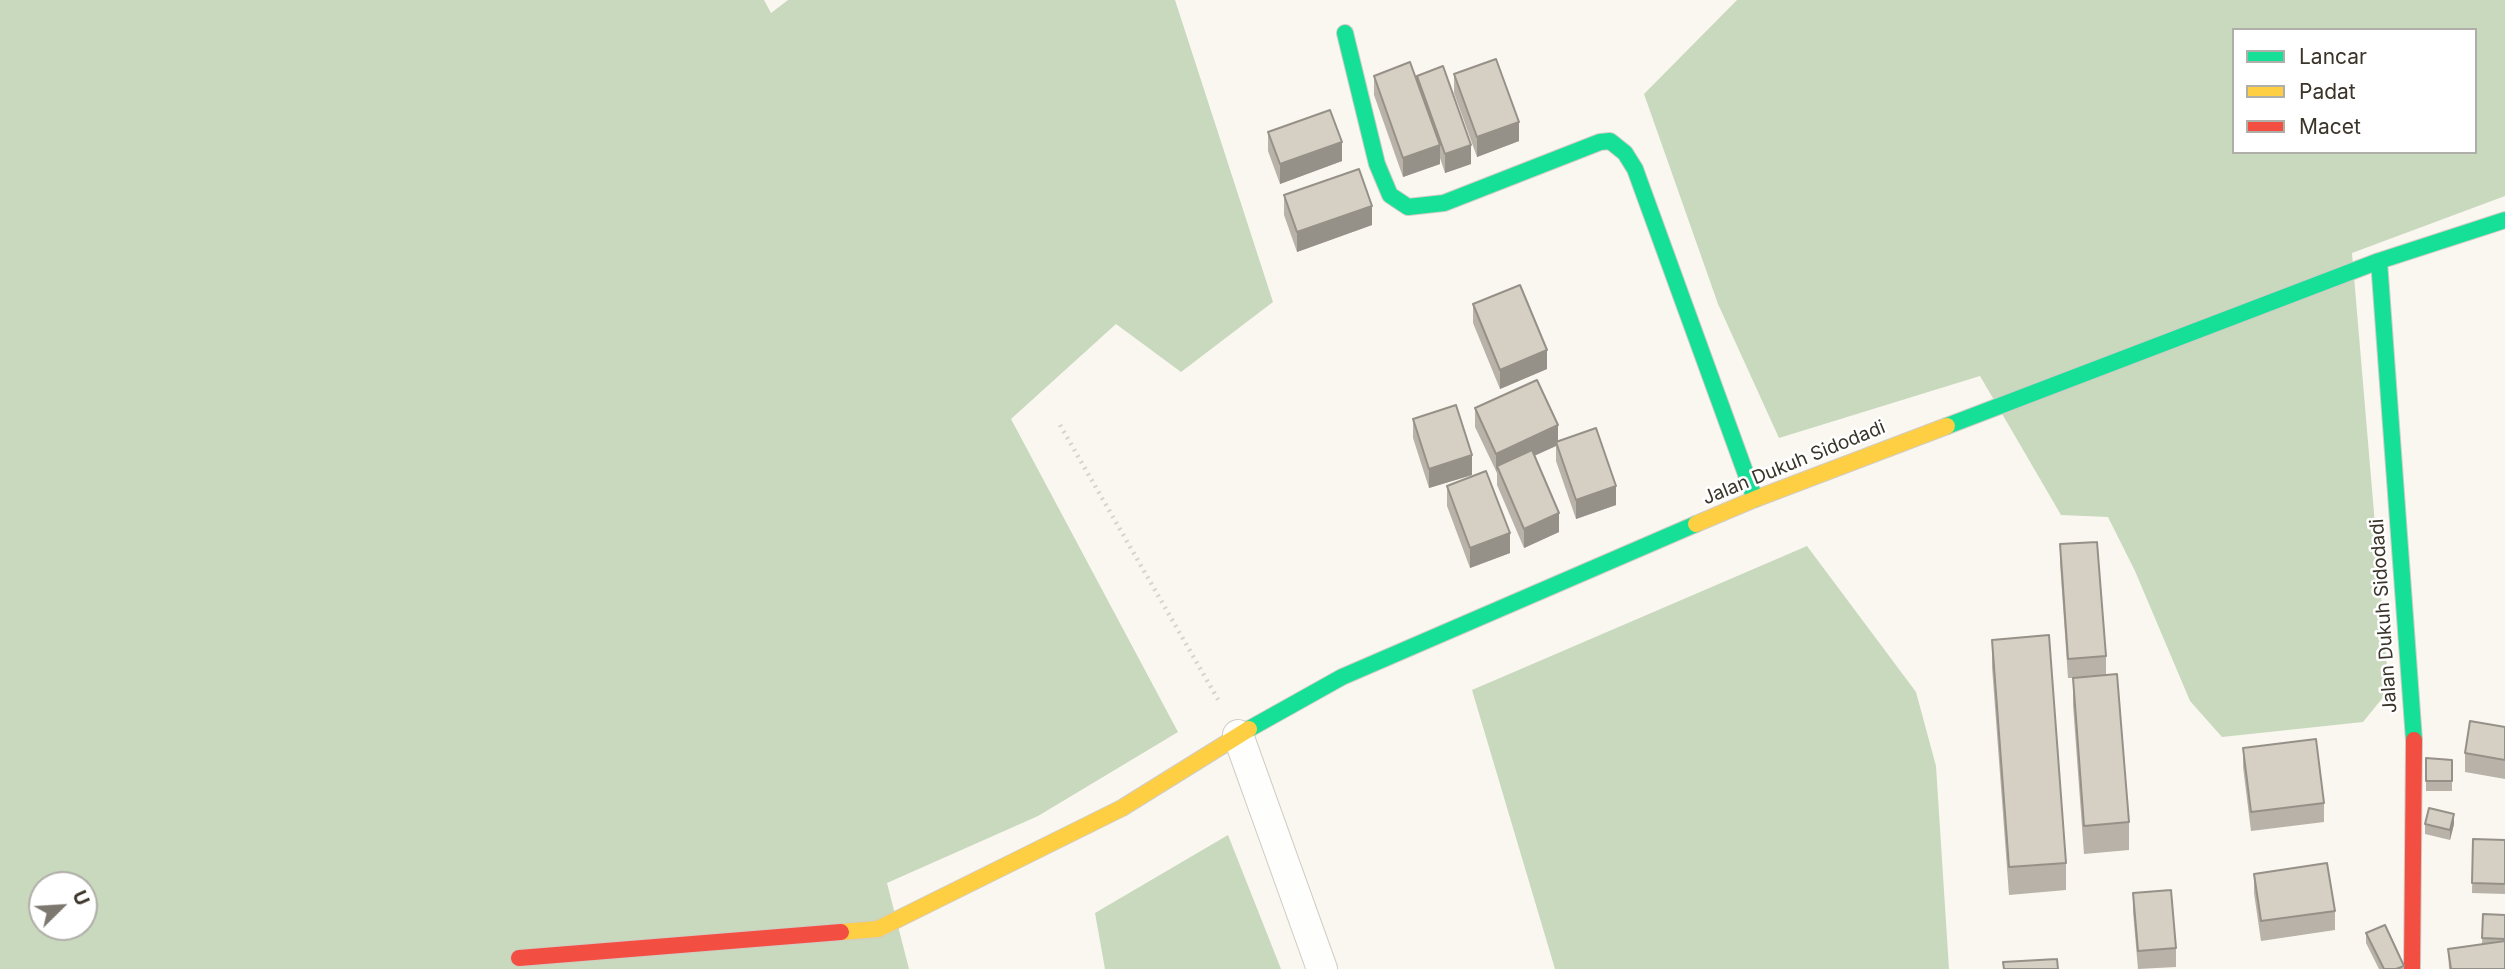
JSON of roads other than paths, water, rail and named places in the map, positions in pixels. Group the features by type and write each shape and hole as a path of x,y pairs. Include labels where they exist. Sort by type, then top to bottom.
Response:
{"street":[{"path":"1345,33 1377,164 1390,195 1408,207 1444,203 1600,142 1610,141 1625,153 1635,169 1755,499"},
{"name":"Jalan Dukuh Sidodadi","path":"519,958 878,929 1122,808 1238,735 1342,677 1755,499 2379,261 2505,220"},
{"name":"Jalan Dukuh Sidodadi","path":"2379,261 2415,755 2412,969"},
{"path":"1238,735 1322,969"}]}
